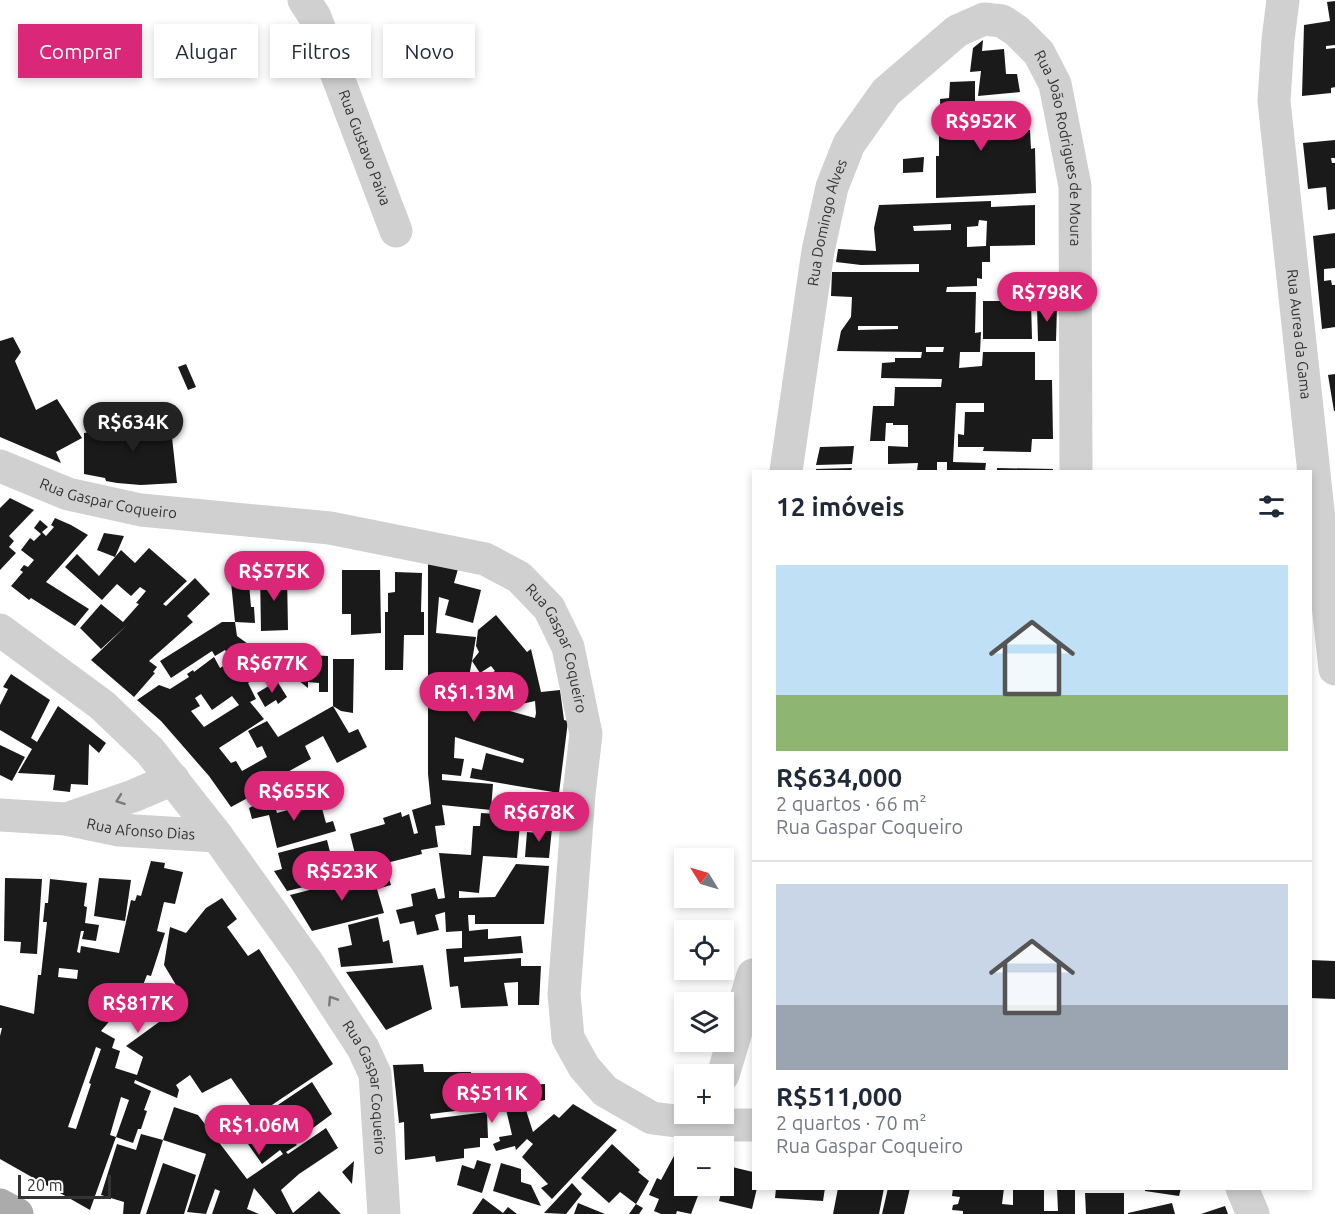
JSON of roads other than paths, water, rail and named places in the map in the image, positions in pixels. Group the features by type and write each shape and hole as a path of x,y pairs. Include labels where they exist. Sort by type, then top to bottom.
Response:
{"main road":[{"path":"0,1205 17,1214"}],"street":[{"name":"Rua Gustavo Paiva","path":"304,0 315,17 396,231"},
{"name":"Rua Aurea da Gama","path":"1283,0 1274,101 1335,669"},
{"name":"Rua João Rodrigues de Moura","path":"969,25 984,19 1002,21 1017,31 1039,53 1055,84 1075,186 1076,470"},
{"name":"Rua Domingo Alves","path":"786,470 818,251 832,187 849,144 886,92 957,31 969,25"},
{"name":"Rua Gaspar Coqueiro","path":"0,466 68,494 141,510 330,528 485,559 519,577 549,608 568,647 585,734 564,994 568,1038 584,1067 605,1091 652,1118 674,1118"},
{"name":"Rua Gaspar Coqueiro","path":"0,630 102,705 150,751 218,836 363,1048 375,1074 384,1214"},
{"name":"Rua Afonso Dias","path":"66,819 133,796 173,778"},
{"name":"Rua Afonso Dias","path":"0,815 66,819 119,830 218,836"},
{"path":"726,1064 752,978"},
{"name":"Rua Gaspar Coqueiro","path":"734,1122 752,1125"},
{"path":"1243,1190 1253,1214"}]}
